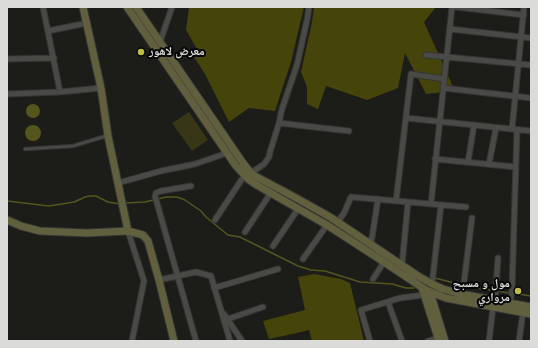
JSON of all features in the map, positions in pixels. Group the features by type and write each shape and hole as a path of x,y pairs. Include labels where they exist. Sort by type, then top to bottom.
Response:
{"main road":[{"path":"83,7 101,88 108,136 128,231"},
{"path":"126,7 243,163 255,184 270,194 330,227 384,262 425,292 446,298 461,294"},
{"path":"136,7 160,42 182,82 236,166 248,174 298,199 338,222 432,284 461,294 494,301 531,314"},
{"path":"7,220 21,226 40,231 128,231 141,234 146,238 150,246 174,341"},
{"path":"330,227 338,222"},
{"path":"425,292 438,340"},
{"path":"425,292 445,341"},
{"path":"494,301 511,300 531,307"}],"street":[{"path":"43,7 60,92"},
{"path":"160,42 172,7"},
{"path":"215,220 248,174 264,164 269,157 280,123 282,109 297,64 309,7"},
{"path":"431,204 452,7"},
{"path":"456,7 490,9 524,15"},
{"path":"511,300 516,167 516,97 524,7"},
{"path":"48,31 87,23"},
{"path":"450,29 531,38"},
{"path":"426,55 531,65"},
{"path":"7,59 54,58"},
{"path":"396,201 411,74 444,79"},
{"path":"7,94 60,92 101,88"},
{"path":"443,88 531,98"},
{"path":"406,118 531,132"},
{"path":"280,123 349,132"},
{"path":"468,162 474,125"},
{"path":"488,164 496,128"},
{"path":"118,183 161,171 195,164 228,153"},
{"path":"436,159 516,167"},
{"path":"191,186 161,191 156,193 156,199 196,341"},
{"path":"245,232 270,194"},
{"path":"338,222 351,197 466,207"},
{"path":"372,244 378,199"},
{"path":"402,265 408,202"},
{"path":"432,284 441,205"},
{"path":"273,246 298,209"},
{"path":"461,294 464,282 472,218"},
{"path":"303,259 330,227"},
{"path":"128,231 144,281 132,341"},
{"path":"489,341 496,288 498,258"},
{"path":"373,279 384,262"},
{"path":"214,288 278,269"},
{"path":"159,280 196,272 211,276 230,341"},
{"path":"370,341 361,310 425,292"},
{"path":"388,302 402,341"},
{"path":"228,320 263,307"},
{"path":"221,310 242,341"},
{"path":"520,341 523,312"},
{"path":"428,341 438,340"}],"lane":[{"path":"25,149 73,146 108,136"}],"shaded area":[{"path":"189,7 304,7 291,62 275,111 249,108 229,122 205,74 192,54 197,49 186,30"},
{"path":"314,7 436,7 424,22 455,91 426,94 405,53 398,88 367,100 326,86 318,109 307,104 307,87 301,72"},
{"path":"30,104 36,104 40,108 40,114 36,118 30,118 26,114 26,108"},
{"path":"189,112 208,140 192,151 172,123"},
{"path":"33,125 39,127 41,133 39,139 33,141 27,139 25,133 27,127"},
{"path":"314,274 341,279 350,283 364,341 312,341 309,330 269,339 263,321 305,310 298,277"}],"waterway":[{"path":"7,201 49,206 74,202 85,197 96,196 108,202 120,204"},
{"path":"126,203 145,202 166,197 177,197 185,200 201,211 228,235 240,237 298,266 311,270 325,271 360,282 392,284 406,288 414,288"},
{"path":"435,278 462,285"},
{"path":"465,286 509,293"},
{"path":"513,293 531,296"}],"place":[{"name":"معرض لاهور","path":"141,52"},
{"name":"مول و مسبح مرواري","path":"518,291"}]}
